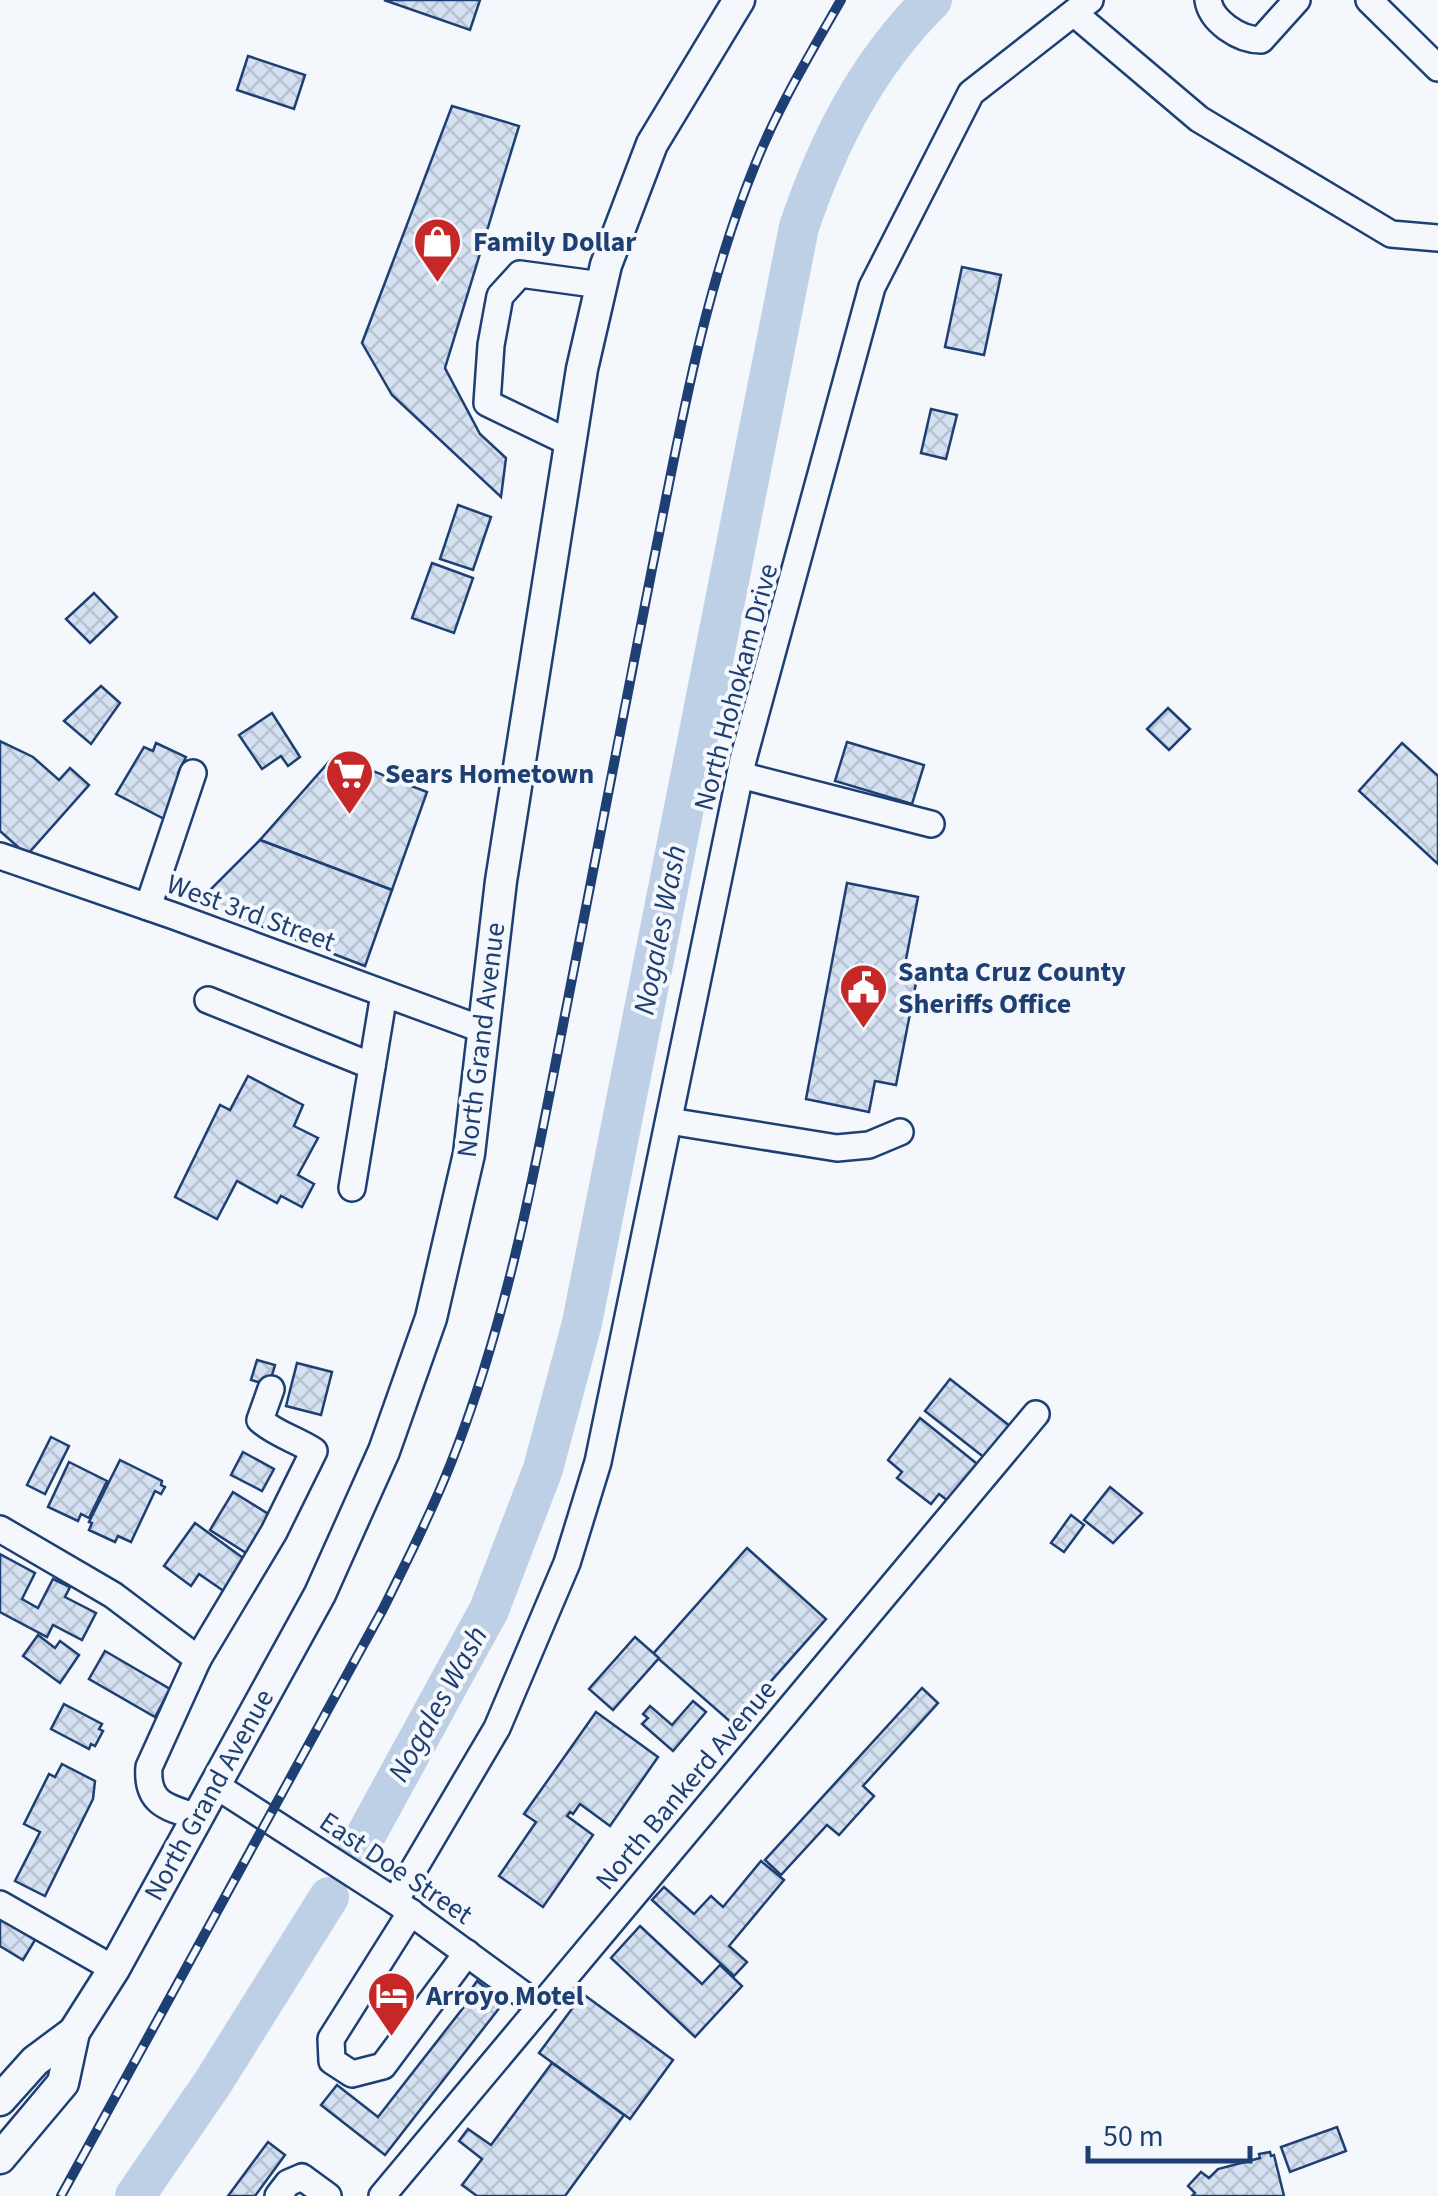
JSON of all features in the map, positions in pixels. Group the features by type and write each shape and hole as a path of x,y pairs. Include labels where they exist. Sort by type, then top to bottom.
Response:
{"main road":[{"name":"North Grand Avenue","path":"0,2158 63,2083 74,2032 114,1969 320,1594 384,1450 432,1318 469,1154 500,880 582,368 601,285 652,144 739,0"},
{"name":"North Grand Avenue","path":"6,2090 35,2061 74,2032"}],"street":[{"path":"1208,0 1211,13 1249,40 1261,40 1297,0"},
{"path":"1369,0 1438,68"},
{"path":"1082,7 1199,119 1391,234 1438,238"},
{"name":"North Hohokam Drive","path":"467,1953 383,2066 352,2074 332,2061 330,2039 497,1728 567,1563 598,1462 740,776 872,287 971,93 1082,7"},
{"path":"570,444 487,403 490,345 500,296 520,274 601,285"},
{"path":"148,907 193,774"},
{"path":"740,776 930,824"},
{"name":"West 3rd Street","path":"0,856 481,1030"},
{"path":"352,1188 384,994"},
{"path":"208,1000 372,1066"},
{"path":"668,1121 838,1148 869,1145 900,1132"},
{"path":"198,1817 172,1809 153,1796 148,1784 150,1768 198,1659 274,1532 314,1451 274,1433 260,1420 270,1389"},
{"name":"North Bankerd Avenue","path":"382,2196 1036,1414"},
{"path":"0,1529 113,1595 198,1659"},
{"name":"East Doe Street","path":"215,1784 403,1906 540,2006"},
{"path":"0,1904 114,1969"},
{"path":"278,2196 288,2183 302,2177 328,2196"}],"building":[{"path":"384,0 480,0 470,30"},
{"path":"248,56 305,75 294,109 237,90"},
{"path":"452,106 519,126 445,368 480,434 506,458 501,497 392,395 362,343"},
{"path":"962,267 1001,275 984,355 945,347"},
{"path":"931,409 957,415 946,459 921,453"},
{"path":"458,505 491,517 473,570 440,559"},
{"path":"432,563 473,578 454,633 412,618"},
{"path":"94,593 117,617 90,643 66,619"},
{"path":"101,686 120,703 91,744 64,721"},
{"path":"1168,708 1190,729 1169,750 1147,729"},
{"path":"272,713 300,757 288,766 281,756 262,769 239,735"},
{"path":"0,741 33,757 59,780 70,768 89,785 27,855 0,831"},
{"path":"847,742 924,765 912,804 835,781"},
{"path":"156,743 186,757 178,773 184,776 170,822 116,794 144,747 153,751"},
{"path":"1402,743 1438,776 1438,864 1359,791"},
{"name":"Sears Hometown","path":"334,756 427,792 392,890 260,840"},
{"path":"260,840 392,890 365,966 198,902"},
{"name":"Santa Cruz County Sheriffs Office","path":"847,883 918,897 903,975 917,978 896,1085 875,1081 869,1112 806,1099"},
{"path":"248,1076 303,1105 294,1126 318,1138 298,1175 314,1184 302,1207 281,1196 277,1203 237,1181 217,1219 175,1197 220,1105 230,1110"},
{"path":"257,1360 275,1365 269,1385 251,1380"},
{"path":"297,1363 332,1372 321,1415 286,1406"},
{"path":"950,1379 1015,1430 990,1462 925,1411"},
{"path":"920,1418 981,1467 952,1504 939,1494 931,1504 897,1478 902,1472 888,1460"},
{"path":"51,1437 69,1446 45,1494 27,1485"},
{"path":"243,1452 274,1469 262,1491 231,1475"},
{"path":"120,1460 162,1481 165,1487 161,1494 155,1491 131,1542 118,1536 115,1542 89,1530 89,1522"},
{"path":"69,1462 107,1481 89,1518 81,1514 78,1521 48,1507"},
{"path":"1110,1487 1142,1513 1113,1543 1084,1520"},
{"path":"233,1492 278,1520 254,1558 210,1530"},
{"path":"1071,1515 1084,1525 1064,1552 1051,1543"},
{"path":"195,1523 250,1563 228,1594 199,1574 191,1586 164,1566"},
{"path":"747,1548 826,1619 733,1724 653,1654"},
{"path":"0,1554 35,1573 22,1599 38,1608 53,1579 70,1587 65,1597 96,1613 82,1640 53,1625 47,1637 0,1612"},
{"path":"38,1635 55,1648 60,1641 79,1655 60,1683 23,1656"},
{"path":"635,1637 659,1658 613,1710 589,1689"},
{"path":"105,1651 170,1689 155,1717 89,1679"},
{"path":"922,1688 938,1703 863,1786 874,1796 839,1835 827,1825 781,1875 765,1860"},
{"path":"693,1701 706,1712 673,1751 642,1724 648,1718 643,1714 650,1706 672,1725"},
{"path":"64,1704 102,1724 99,1729 103,1731 95,1746 91,1744 89,1749 51,1729"},
{"path":"596,1712 658,1757 610,1826 580,1804 573,1814 570,1812 567,1816 593,1835 543,1907 499,1876 536,1822 524,1814"},
{"path":"62,1764 95,1781 93,1799 45,1896 15,1881 40,1832 24,1824 49,1774 55,1777"},
{"path":"761,1861 784,1880 729,1946 747,1962 734,1976 652,1900 664,1887 694,1914 711,1896 723,1907"},
{"path":"0,1918 35,1940 23,1960 0,1946"},
{"path":"640,1926 702,1984 720,1965 742,1986 695,2037 611,1958"},
{"path":"477,1981 504,2002 385,2155 321,2105 337,2085 378,2117 463,2008 460,2005"},
{"path":"583,1994 673,2060 630,2119 539,2053"},
{"path":"552,2063 624,2115 565,2196 477,2196 462,2185 482,2159 459,2141 468,2129 491,2145"},
{"path":"1337,2127 1346,2151 1290,2172 1281,2147"},
{"path":"268,2142 285,2155 255,2196 228,2196"},
{"path":"1270,2152 1284,2196 1192,2196 1195,2193 1188,2186 1201,2172 1209,2178 1218,2169"}],"waterway":[{"name":"Nogales Wash","path":"355,1855 489,1610 543,1469 582,1323 799,227 852,106 888,51 932,0"},
{"name":"Nogales Wash","path":"135,2196 212,2084 329,1897"}],"railway":[{"path":"61,2196 383,1609 435,1500 470,1410 503,1303 529,1195 706,315 736,214 764,143 841,0"}],"place":[{"name":"Family Dollar","path":"438,284"},
{"name":"Sears Hometown","path":"350,816"},
{"name":"Santa Cruz County Sheriffs Office","path":"863,1030"},
{"name":"Arroyo Motel","path":"391,2038"}]}
